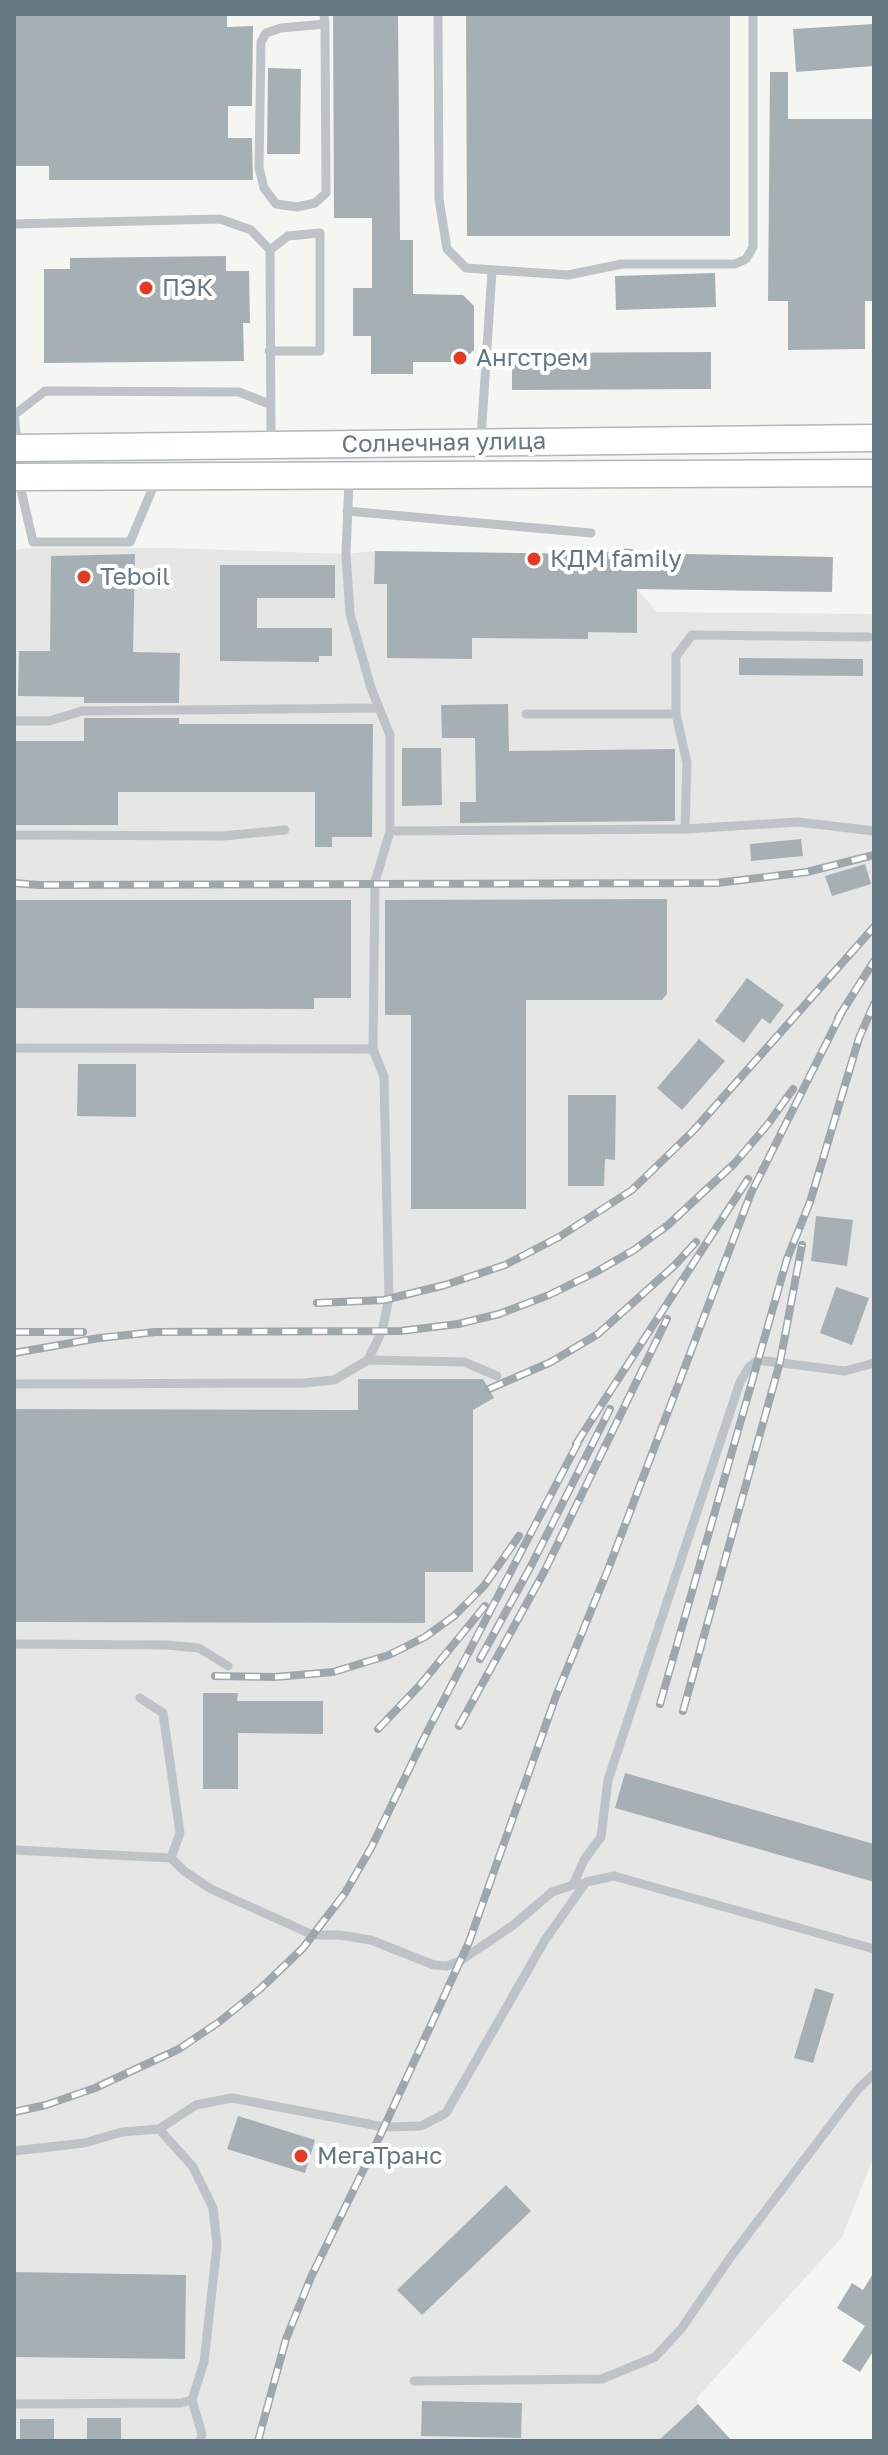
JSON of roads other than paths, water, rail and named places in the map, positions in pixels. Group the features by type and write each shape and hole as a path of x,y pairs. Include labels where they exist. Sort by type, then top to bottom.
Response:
{"main road":[{"name":"Солнечная улица","path":"16,448 874,438"},
{"name":"Солнечная улица","path":"16,477 874,473"}],"lane":[{"path":"438,14 439,199 447,249 466,268 568,275 622,264 735,264 746,259 753,247 753,14"},
{"path":"324,19 326,193 315,203 297,207 276,204 264,188 259,168 261,42 266,33 324,19"},
{"path":"14,224 220,219 251,230 270,250 271,445"},
{"path":"269,351 320,351 320,233 288,236 270,250"},
{"path":"481,443 492,271"},
{"path":"16,448 14,414 45,391 239,392 269,404"},
{"path":"349,476 346,554 350,614 390,735 390,831 375,882 373,1049 384,1077 389,1298 382,1331 368,1360"},
{"path":"16,477 33,542 130,542 157,477"},
{"path":"347,511 591,533"},
{"path":"685,829 687,763 676,714 676,656 692,635 869,637"},
{"path":"14,721 49,721 82,711 379,708"},
{"path":"526,714 676,714"},
{"path":"390,831 685,829 798,822 874,831"},
{"path":"14,835 223,836 285,830"},
{"path":"14,1048 373,1049"},
{"path":"14,1384 304,1383 334,1380 368,1360 464,1362 497,1376"},
{"path":"574,1883 584,1860 601,1837 608,1780 744,1374 758,1360 845,1371 874,1363"},
{"path":"14,1644 199,1648 228,1666"},
{"path":"140,1698 163,1713 180,1833 171,1858"},
{"path":"14,1850 171,1858 211,1889 313,1935 371,1940 434,1965 447,1966 460,1961 512,1926 552,1892 574,1883 614,1876 874,1949"},
{"path":"14,2140 16,2151 84,2143 122,2132 159,2129 196,2105 232,2098 384,2127 421,2126 446,2113 545,1940 586,1882"},
{"path":"414,2381 602,2379 655,2357 681,2329 732,2255 858,2089 874,2074"},
{"path":"159,2129 193,2167 213,2208 217,2245 206,2348 192,2400 202,2434 200,2441"},
{"path":"14,2404 181,2403 192,2400"}],"railway":[{"path":"14,883 717,883 807,872 874,855"},
{"path":"317,1303 384,1300 445,1285 505,1265 559,1237 632,1190 694,1130 874,927"},
{"path":"838,1018 874,961"},
{"path":"660,1704 787,1259 810,1202 859,1038 874,1004"},
{"path":"258,2441 286,2339 311,2277 469,1942 556,1696 609,1567 751,1193 843,1010"},
{"path":"14,1353 155,1332 400,1331 458,1324 499,1314 594,1273 634,1250 668,1225 735,1163 793,1089"},
{"path":"576,1444 748,1179"},
{"path":"489,1389 551,1362 598,1334 696,1242"},
{"path":"683,1711 780,1362 802,1245"},
{"path":"459,1726 544,1572 667,1319"},
{"path":"14,1332 83,1332"},
{"path":"480,1659 610,1409"},
{"path":"14,2112 95,2088 179,2049 260,1989 303,1948 345,1893 371,1848 426,1734 581,1437"},
{"path":"215,1676 275,1677 333,1672 389,1655 425,1637 454,1616 484,1586 519,1536"},
{"path":"378,1729 420,1685 485,1606"}],"place":[{"name":"ПЭК","path":"146,288"},
{"name":"Ангстрем","path":"460,358"},
{"name":"КДМ family","path":"534,559"},
{"name":"Teboil","path":"84,577"},
{"name":"МегаТранс","path":"301,2156"}]}
